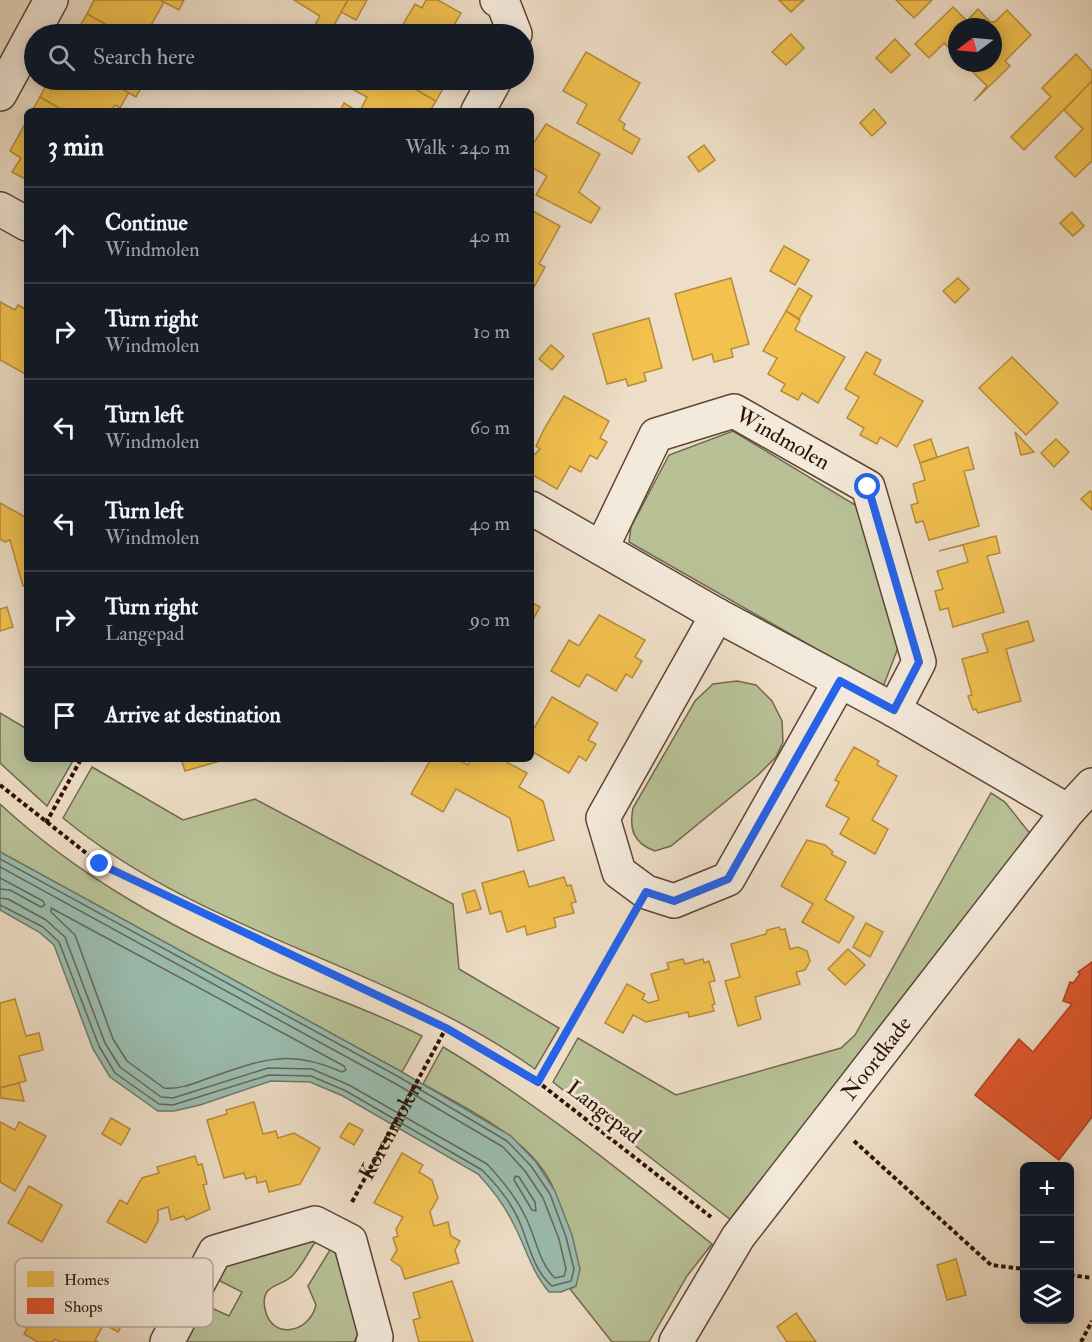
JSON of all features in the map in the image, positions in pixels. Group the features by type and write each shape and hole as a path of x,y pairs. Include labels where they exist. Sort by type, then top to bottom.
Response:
{"street":[{"path":"38,24 51,0"},
{"path":"497,0 503,3 511,24"},
{"path":"0,94 24,50"},
{"path":"480,108 490,90"},
{"path":"0,209 24,222"},
{"name":"Windmolen","path":"602,547 656,435 734,411 868,487 919,662 894,710"},
{"path":"534,510 717,615 894,710 1068,811"},
{"path":"717,615 603,818 619,872 646,892 674,901 728,879 840,681"},
{"name":"Noordkade","path":"676,1342 738,1237 831,1121 1068,811 1092,785"},
{"path":"213,1258 216,1252 315,1223 335,1232 350,1241 376,1337 373,1342"},
{"path":"166,1342 174,1327"}],"path":[{"path":"46,824 79,762"},
{"name":"Langepad","path":"0,785 46,824 100,864 446,1028 538,1082 738,1237"},
{"path":"538,1082 646,892"},
{"name":"Korenmolen","path":"335,1232 446,1028"},
{"path":"831,1121 991,1264 1020,1268"},
{"path":"1074,1276 1092,1278"},
{"path":"1081,1342 1092,1321"}],"shaded area":[{"path":"733,431 865,511 901,640 883,687 629,542 631,527 669,455"},
{"path":"737,681 756,685 772,701 782,721 783,742 776,757 758,775 671,846 655,851 648,848 637,839 632,829 633,808 695,701 713,684"},
{"path":"0,713 24,727 24,762 72,762 47,806 0,763"},
{"path":"92,767 183,820 255,799 453,904 459,969 559,1028 535,1069 479,1033 419,1002 235,921 175,892 117,858 63,818"},
{"path":"991,793 1005,802 1032,836 907,1000 865,1046 731,1220 553,1082 578,1038 676,1095 841,1048 855,1035"},
{"path":"0,804 63,856 96,879 166,920 275,974 368,1011 422,1036 402,1072 0,852"},
{"path":"443,1047 547,1116 712,1244 687,1276 649,1342 612,1342 570,1289 576,1286 559,1202 545,1173 532,1157 499,1128 423,1084"},
{"path":"318,1238 295,1273 287,1280 272,1287 265,1295 265,1309 269,1319 275,1326 290,1330 306,1322 312,1315 316,1305 308,1286 333,1245 359,1333 354,1342 181,1342 190,1327 213,1327 213,1309 229,1316 242,1292 218,1280 227,1262"}],"water":[{"path":"0,852 402,1072 511,1136 536,1162 555,1191 572,1235 580,1269 576,1286 561,1292 549,1292 533,1267 506,1209 478,1174 343,1096 310,1082 271,1081 200,1105 174,1111 158,1111 110,1077 93,1049 54,945 39,932 0,910"}],"building: Homes":[{"path":"94,0 160,0 164,2 152,24 105,24 87,14"},
{"path":"160,0 184,0 179,10"},
{"path":"294,0 348,0 335,24 316,24 320,16"},
{"path":"348,0 367,0 356,20 341,12"},
{"path":"426,0 438,0 461,13 455,24 403,24 415,4 422,8"},
{"path":"779,0 804,0 791,12"},
{"path":"896,0 932,0 914,18"},
{"path":"953,7 964,18 948,18 948,47 944,43 929,58 915,44"},
{"path":"978,9 986,18 970,18"},
{"path":"1007,10 1031,35 1005,61 1010,66 974,101 987,86 973,72 1002,72 1002,18 999,18"},
{"path":"87,14 105,24 81,24"},
{"path":"791,34 804,48 786,65 772,52"},
{"path":"895,39 910,55 891,73 876,58"},
{"path":"586,52 640,83 619,120 625,124 623,129 640,139 632,154 577,123 587,104 563,91"},
{"path":"1076,54 1092,71 1092,81 1024,150 1011,137 1051,97 1042,88"},
{"path":"1092,81 1092,161 1075,177 1055,157 1083,129 1064,110"},
{"path":"44,90 125,90 129,92 120,108 115,105 113,108 59,108 40,97"},
{"path":"124,90 140,90 136,97"},
{"path":"354,90 417,90 436,101 432,108 362,108 367,97"},
{"path":"417,90 442,90 436,101"},
{"path":"40,97 59,108 34,108"},
{"path":"344,103 352,108 342,108"},
{"path":"874,109 886,123 872,136 860,123"},
{"path":"546,124 600,154 579,192 600,208 591,223 536,195 547,176 534,169 534,142"},
{"path":"24,126 24,178 12,172 21,158 10,151"},
{"path":"704,145 715,160 699,172 688,157"},
{"path":"534,212 560,226 539,264 545,267 534,287"},
{"path":"1072,212 1084,226 1073,236 1060,223"},
{"path":"784,246 809,260 795,285 770,271"},
{"path":"731,278 749,344 731,349 733,357 714,362 712,354 693,360 675,294"},
{"path":"958,278 969,289 955,303 943,291"},
{"path":"799,288 812,296 799,319 786,311"},
{"path":"0,302 15,310 18,305 24,308 24,373 0,360"},
{"path":"786,311 800,320 795,330 845,357 818,403 802,393 798,400 781,391 785,384 768,374 777,358 763,351"},
{"path":"649,318 662,368 644,373 646,381 628,386 626,379 607,384 593,334"},
{"path":"551,345 564,356 552,370 539,359"},
{"path":"866,352 881,360 874,374 923,401 897,447 880,437 877,444 860,435 864,428 847,418 859,397 845,389"},
{"path":"1012,357 1058,403 1026,435 979,388"},
{"path":"564,396 609,421 600,438 607,442 597,459 590,455 581,472 570,466 557,489 534,476 534,455 540,449 536,446"},
{"path":"1015,432 1034,452 1021,455"},
{"path":"931,439 937,457 920,463 914,445"},
{"path":"1056,439 1069,452 1054,467 1041,453"},
{"path":"968,447 974,469 964,471 979,526 929,540 923,521 916,523 911,505 918,503 913,484 925,480 920,463"},
{"path":"1090,491 1092,493 1092,510 1081,499"},
{"path":"0,503 24,516 24,586 10,540 5,542 0,539"},
{"path":"996,536 1000,553 987,556 1004,612 953,627 948,608 940,610 935,591 943,589 937,571 968,562 963,545 939,551"},
{"path":"534,604 540,607 534,618"},
{"path":"7,607 13,627 0,631 0,609"},
{"path":"599,615 645,640 635,657 642,661 632,678 626,674 616,691 587,674 579,687 551,671 569,640 579,646"},
{"path":"1028,621 1034,641 1006,649 1021,701 978,713 976,709 973,710 968,696 972,695 962,659 988,652 982,634"},
{"path":"552,697 598,723 588,740 596,744 586,761 579,756 569,773 534,753 534,728"},
{"path":"854,747 879,761 877,765 897,776 872,820 888,829 875,854 840,834 849,818 826,806 839,782 835,780"},
{"path":"182,762 216,762 185,771"},
{"path":"429,762 462,762 468,765 470,762 507,762 527,773 519,787 543,801 554,840 518,851 510,818 456,789 443,812 411,794"},
{"path":"807,840 825,845 833,852 831,854 846,862 825,900 854,917 839,943 802,922 813,904 781,886"},
{"path":"524,871 529,887 564,877 567,886 571,885 576,902 571,903 574,913 554,918 556,927 527,935 525,926 507,932 501,911 490,914 482,883"},
{"path":"475,890 481,909 467,913 462,894"},
{"path":"866,923 883,932 870,957 853,947"},
{"path":"779,927 781,930 785,929 790,949 798,947 807,951 810,961 805,970 796,972 800,984 755,997 761,1019 738,1026 725,981 740,977 731,944 766,934 767,930"},
{"path":"848,949 865,965 845,985 828,969"},
{"path":"683,959 685,964 703,959 704,963 709,961 715,981 709,982 715,1004 712,1005 714,1011 689,1017 688,1012 646,1022 633,1015 623,1033 605,1023 627,984 645,994 642,999 649,1003 659,1000 651,974 669,969 667,963"},
{"path":"15,999 26,1036 39,1033 43,1050 19,1056 26,1081 0,1088 0,1003"},
{"path":"19,1083 24,1101 1,1098 0,1088"},
{"path":"254,1102 263,1134 276,1131 278,1138 294,1133 320,1148 300,1184 269,1192 266,1181 257,1183 256,1176 246,1179 244,1173 224,1178 207,1120 227,1114 226,1110"},
{"path":"111,1118 130,1129 121,1145 102,1134"},
{"path":"0,1122 15,1130 19,1122 46,1136 15,1191 0,1182"},
{"path":"349,1123 363,1130 354,1145 340,1137"},
{"path":"402,1153 423,1165 419,1172 432,1180 438,1198 430,1212 434,1226 448,1222 451,1236 460,1241 455,1250 459,1263 405,1279 401,1267 391,1260 397,1250 393,1238 398,1236 396,1229 403,1217 374,1203"},
{"path":"195,1156 198,1165 202,1164 207,1184 203,1185 210,1209 186,1220 184,1216 171,1220 168,1207 158,1210 158,1221 146,1243 107,1222 120,1200 127,1204 142,1178 159,1173 157,1167"},
{"path":"29,1186 62,1205 42,1242 8,1223"},
{"path":"956,1259 966,1295 947,1300 937,1265"},
{"path":"452,1281 473,1342 419,1342 413,1320 420,1318 413,1293"},
{"path":"796,1313 816,1342 787,1342 777,1327"},
{"path":"28,1327 102,1327 95,1340 98,1342 60,1342 55,1339 53,1342 38,1342 24,1334"},
{"path":"109,1327 121,1327 118,1332"}],"building: Shops":[{"path":"1092,962 1092,1117 1059,1160 975,1095 1019,1039 1033,1052 1072,1004 1063,1001 1070,982 1073,983 1080,974 1078,972"}],"route":[{"path":"100,864 446,1028 538,1082 646,892 674,901 728,879 840,681 894,710 919,662 868,487"}]}
